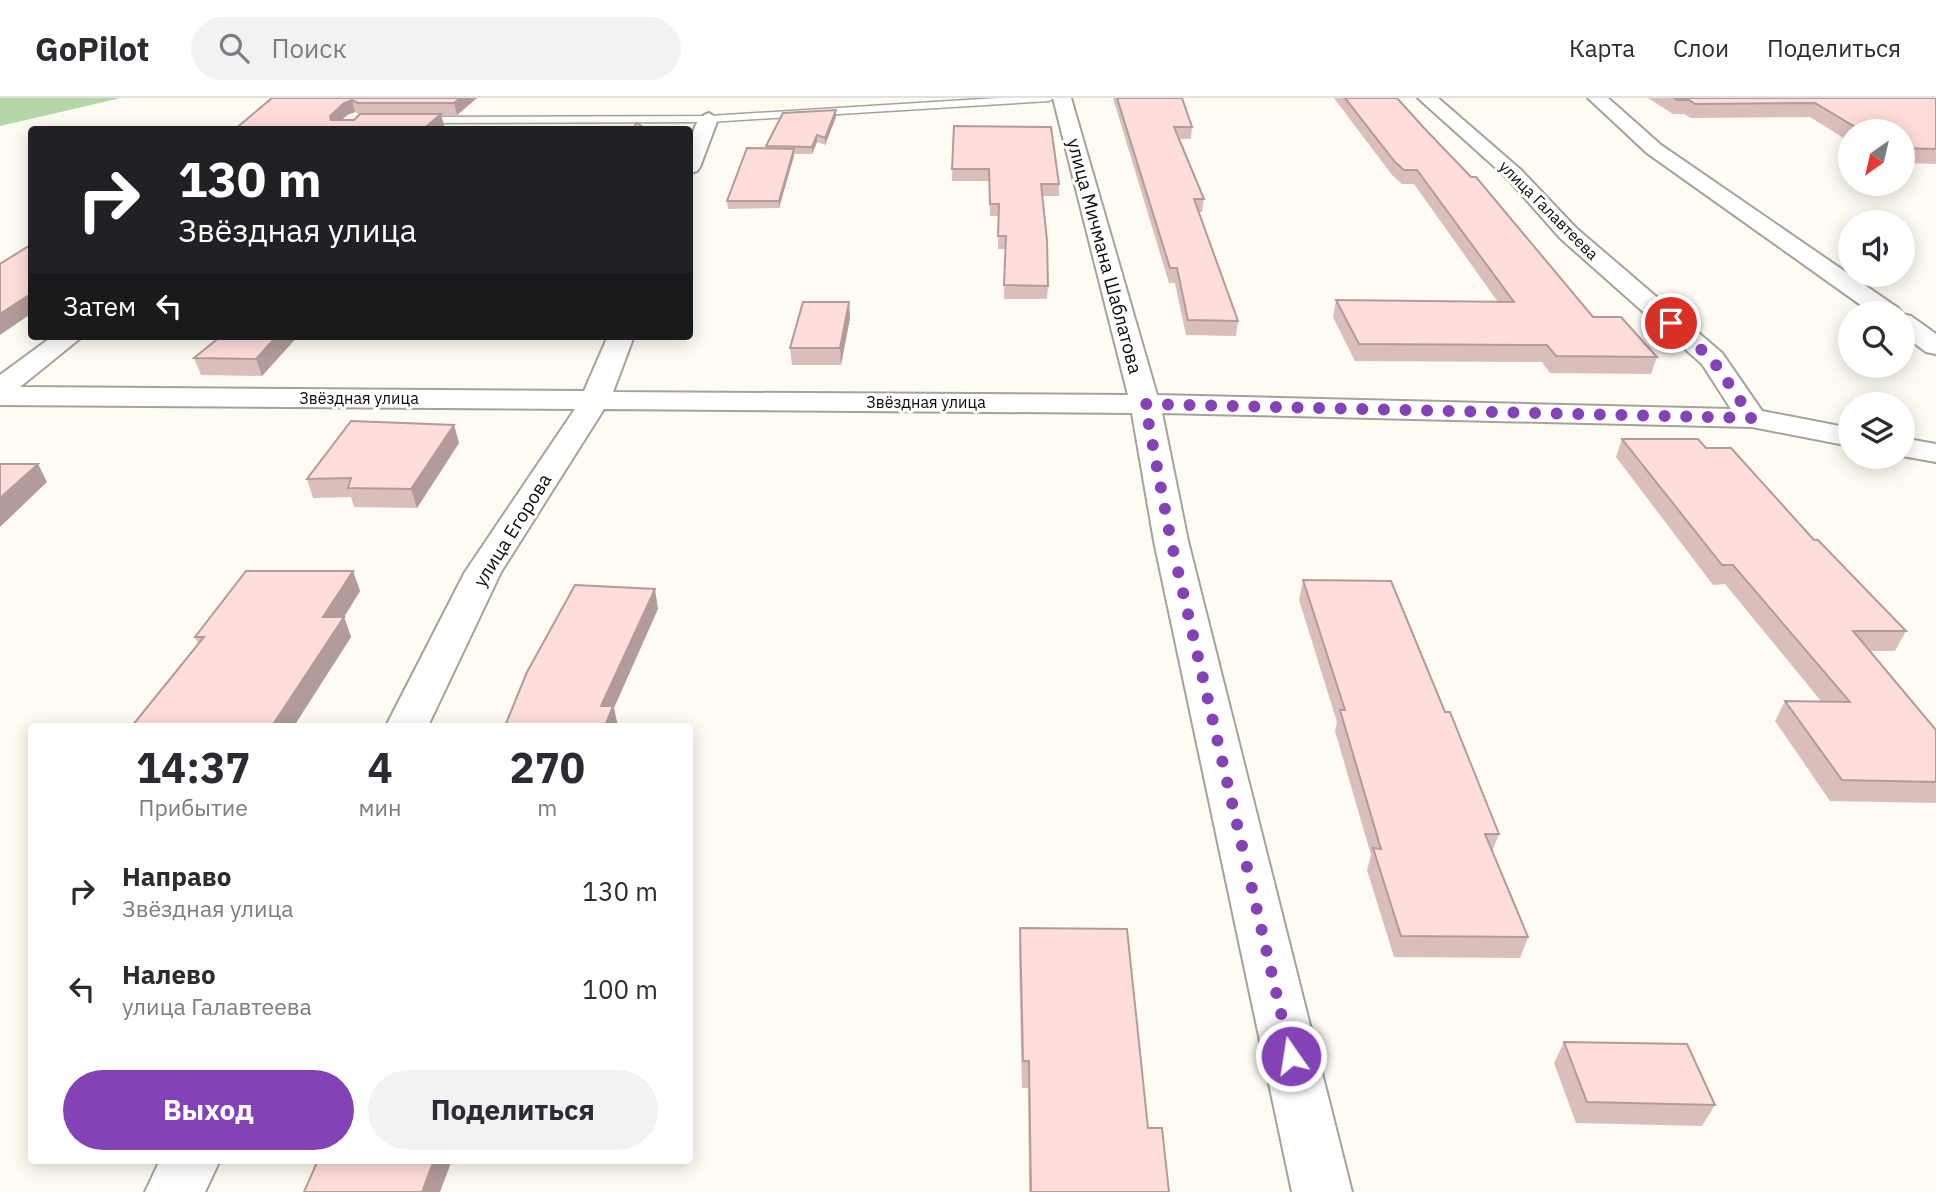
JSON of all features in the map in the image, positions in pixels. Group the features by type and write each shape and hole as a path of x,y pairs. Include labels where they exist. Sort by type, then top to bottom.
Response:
{"street":[{"name":"улица Мичмана Шаблатова","path":"1062,98 1145,404 1171,541 1322,1192"},
{"name":"улица Галавтеева","path":"1427,98 1514,174 1568,233 1712,359 1752,418"},
{"path":"1597,98 1654,149 1872,301"},
{"path":"693,159 709,119"},
{"path":"1915,331 1936,346"},
{"path":"0,389 65,340"},
{"name":"улица Егорова","path":"408,723 484,572 595,400 619,340"},
{"name":"Звёздная улица","path":"0,396 1145,404 1752,418 1838,435"},
{"path":"1915,449 1936,453"},
{"path":"175,1192 189,1164"}],"lane":[{"path":"397,120 709,119 1049,98"}],"green space":[{"path":"0,98 121,98 0,126"}],"building":[{"path":"272,98 460,98 454,103 358,103 352,100 344,103 330,116 331,120 354,120 360,114 441,114 427,126 239,126"},
{"path":"1117,98 1182,98 1192,127 1174,127 1204,199 1194,199 1238,321 1188,320 1177,268 1170,268"},
{"path":"1345,98 1397,98 1471,177 1476,177 1593,317 1621,317 1657,357 1556,356 1547,345 1359,344 1336,300 1514,302 1417,170 1404,170 1395,162"},
{"path":"1674,98 1936,98 1936,149 1915,148 1915,119 1842,119 1815,103 1695,104 1689,100"},
{"path":"836,110 825,138 817,135 812,147 766,146 783,113"},
{"path":"954,126 1051,127 1059,184 1041,184 1047,240 1048,286 1004,285 1006,236 998,236 999,204 990,204 989,169 952,169"},
{"path":"747,148 794,149 779,201 727,201"},
{"path":"28,246 28,296 0,314 0,264"},
{"path":"803,302 849,302 840,348 790,348"},
{"path":"216,340 273,340 256,359 194,358"},
{"path":"351,421 454,425 411,489 348,488 351,478 307,479"},
{"path":"1622,439 1698,439 1706,448 1731,448 1814,540 1818,540 1906,631 1853,631 1936,730 1936,782 1842,780 1785,701 1850,702 1733,565 1722,565"},
{"path":"0,464 38,464 0,498"},
{"path":"246,571 353,571 323,617 344,617 274,723 134,723 204,637 195,637"},
{"path":"1303,580 1391,581 1445,712 1450,712 1499,834 1485,834 1528,937 1401,936 1373,848 1381,849 1340,710 1345,710"},
{"path":"575,585 655,589 601,706 613,706 606,723 506,723 527,672"},
{"path":"1020,928 1127,929 1148,1128 1162,1128 1169,1192 1031,1192 1029,1061 1023,1061"},
{"path":"1564,1042 1687,1044 1715,1105 1587,1102"},
{"path":"316,1164 432,1164 422,1192 304,1192"}],"route":[{"path":"1291,1056 1171,541 1145,404 1752,418 1712,359 1671,323"}]}
